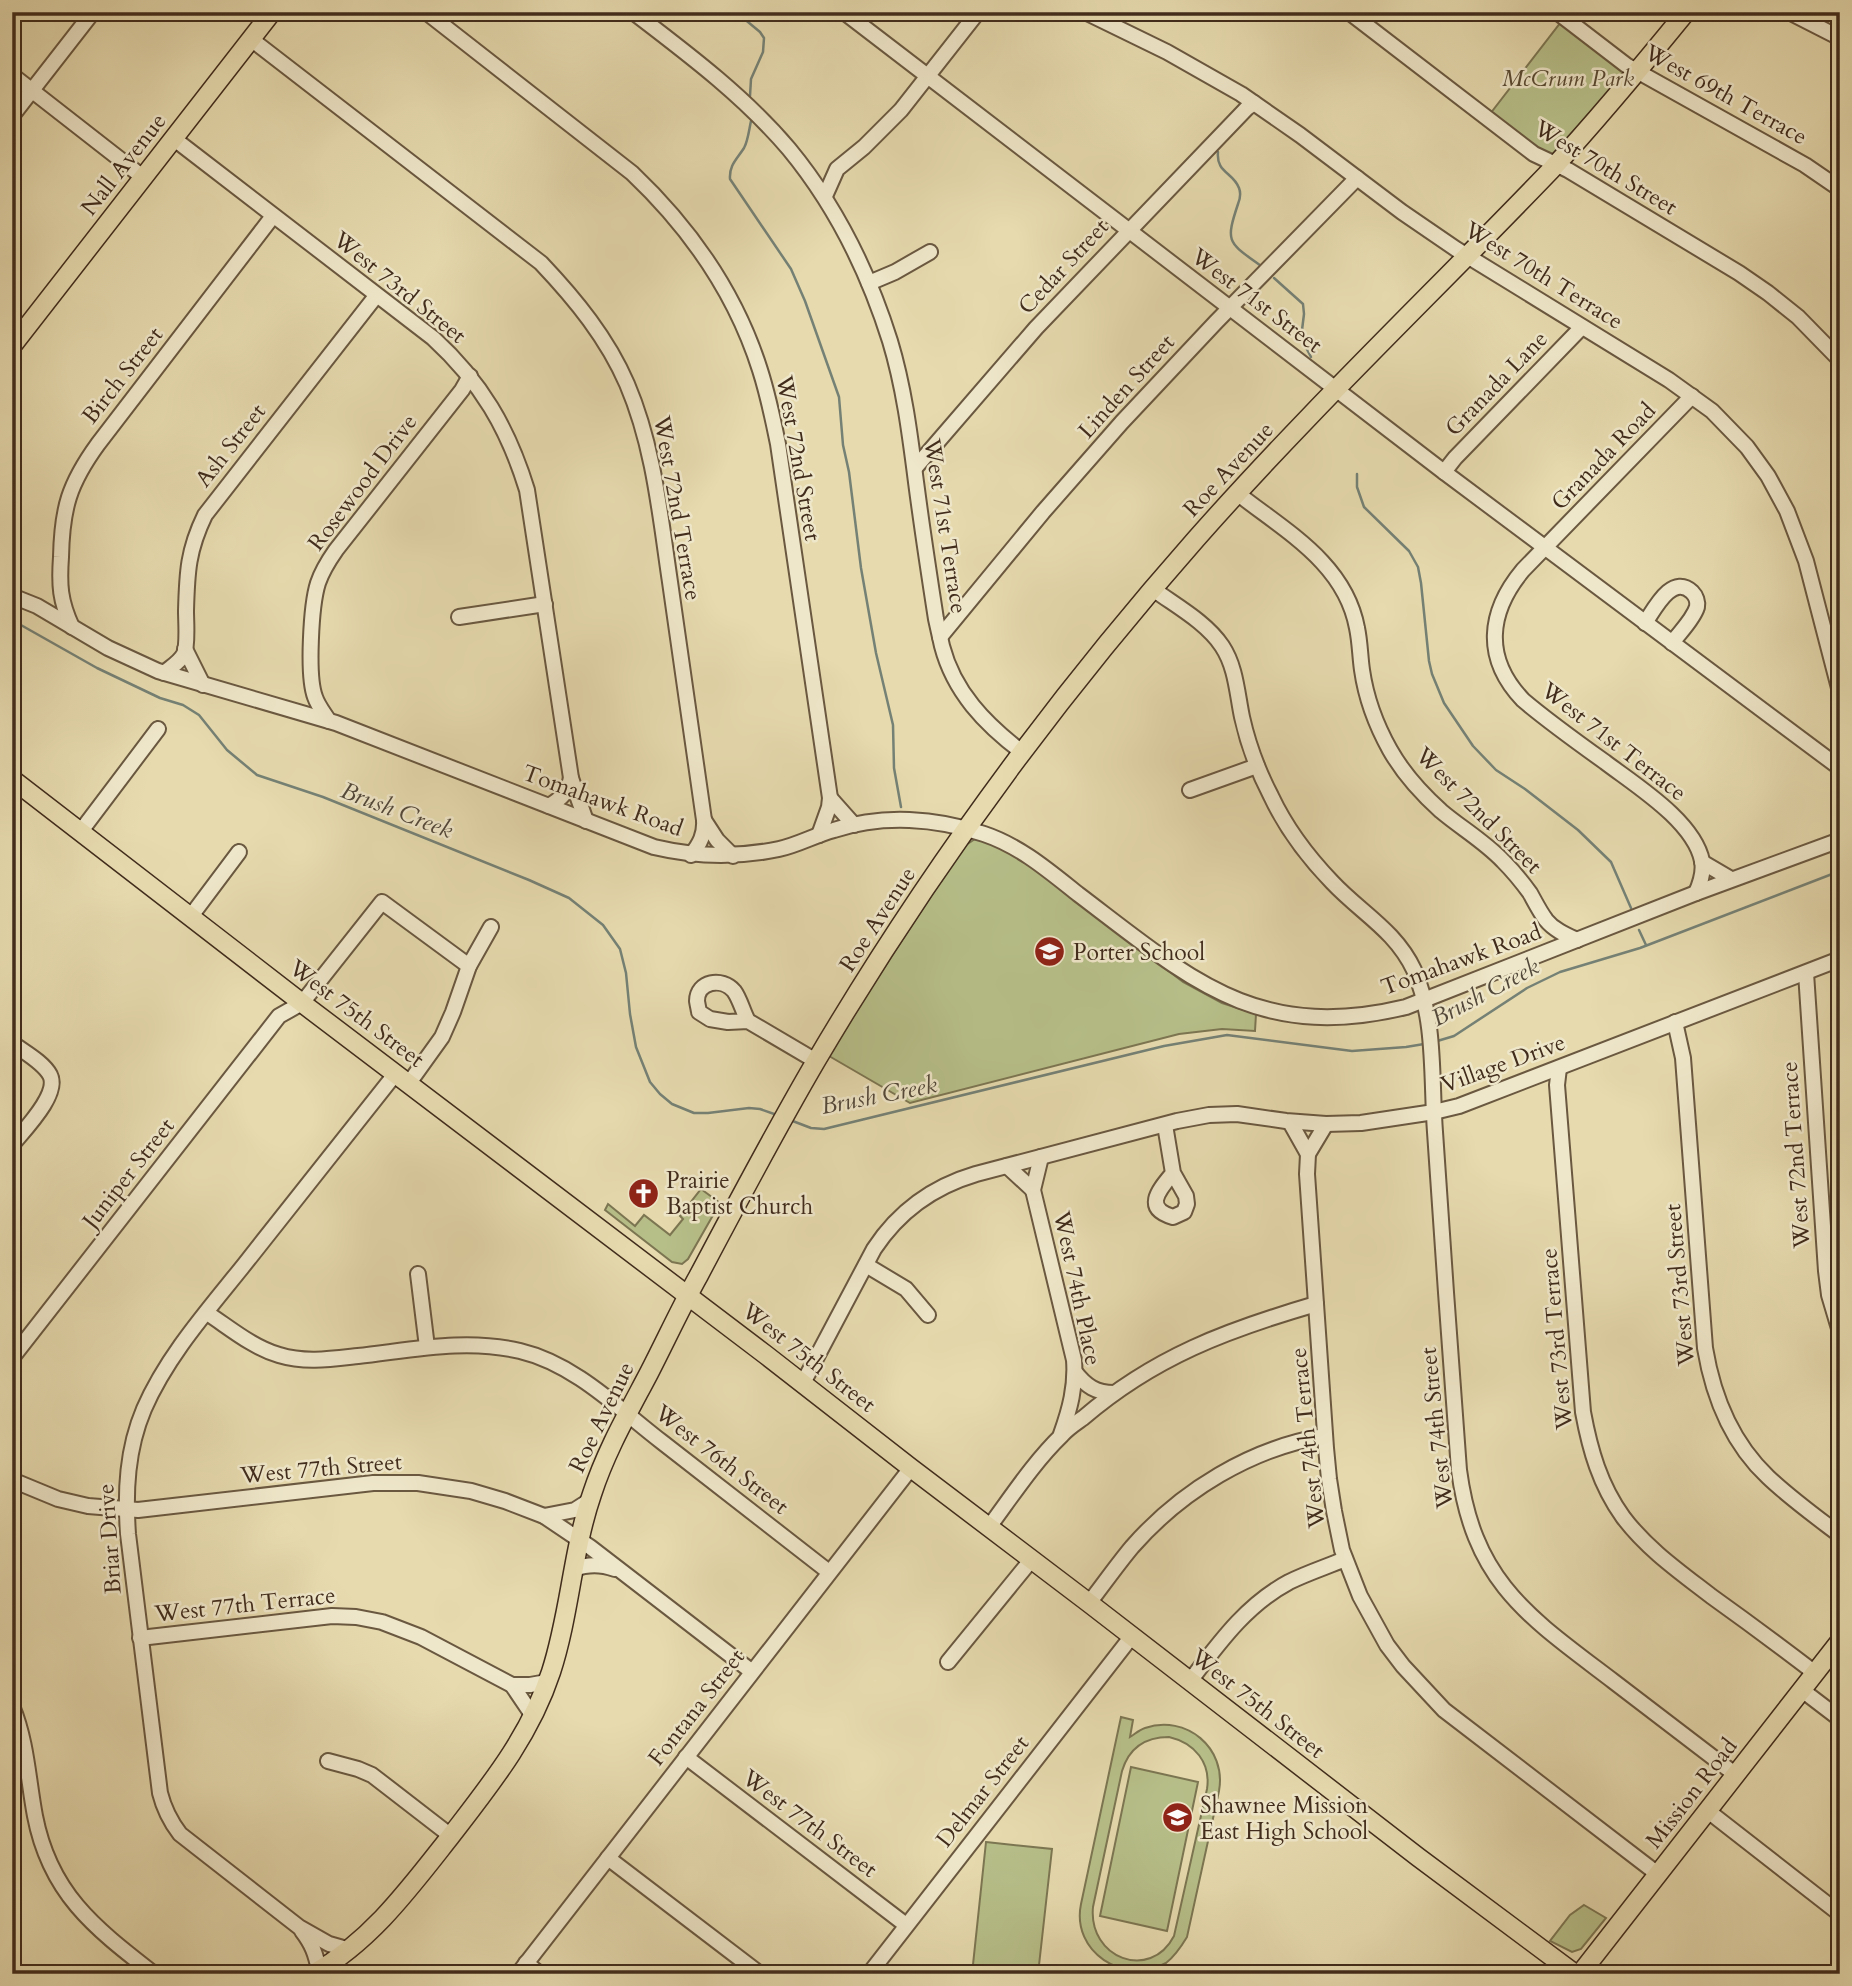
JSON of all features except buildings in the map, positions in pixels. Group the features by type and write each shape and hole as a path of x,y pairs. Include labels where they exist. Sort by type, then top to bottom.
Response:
{"main road":[{"name":"Nall Avenue","path":"12,346 272,12"},
{"name":"Roe Avenue","path":"316,1972 350,1950 386,1917 509,1758 533,1716 559,1646 579,1539 589,1501 608,1452 688,1295 816,1061 967,829 1023,752 1153,589 1237,493 1555,165 1686,12"},
{"name":"West 75th Street","path":"15,788 81,831 1418,1857 1578,1974"},
{"name":"Mission Road","path":"1578,1974 1659,1875 1840,1642"}],"street":[{"path":"12,117 93,12"},
{"name":"West 72nd Street","path":"426,12 632,173 687,233 730,297 760,368 778,444 830,799 819,835"},
{"name":"West 71st Terrace","path":"633,12 687,53 767,125 825,197 846,235 869,283 896,365 915,468 942,646 954,678 971,704 992,728 1023,752"},
{"name":"West 71st Street","path":"844,12 1444,472 1840,768"},
{"path":"825,197 837,169 881,131 928,77 978,12"},
{"name":"West 70th Terrace","path":"1085,12 1167,52 1254,103 1402,212 1669,380 1712,411 1747,447 1768,476 1787,511 1806,561 1840,692"},
{"name":"West 70th Street","path":"1349,12 1534,154 1569,171 1768,293 1822,339 1840,360"},
{"name":"West 69th Terrace","path":"1557,12 1626,65 1805,165 1840,188"},
{"path":"1789,12 1837,33"},
{"name":"West 72nd Terrace","path":"251,39 525,249 571,295 607,345 626,383 649,447 705,829 701,841 691,855"},
{"path":"12,75 144,177"},
{"name":"Cedar Street","path":"915,468 1036,328 1128,230 1254,103"},
{"name":"West 73rd Street","path":"173,138 432,338 470,376 485,396 506,431 527,490 571,778 586,821"},
{"path":"806,171 837,169"},
{"name":"Linden Street","path":"940,637 1043,512 1160,381 1357,178"},
{"name":"Birch Street","path":"72,627 64,608 60,584 61,539 66,505 83,465 274,216"},
{"path":"869,283 930,252"},
{"name":"Ash Street","path":"203,685 185,649 187,574 195,537 205,515 376,296"},
{"name":"Granada Lane","path":"1444,472 1583,327"},
{"name":"Rosewood Drive","path":"329,721 315,697 311,680 313,610 318,583 336,550 454,401 470,376"},
{"path":"454,401 463,396 485,396"},
{"name":"Granada Road","path":"1545,548 1692,396"},
{"name":"West 72nd Street","path":"1237,493 1314,552 1339,581 1350,603 1357,627 1367,697 1390,751 1404,772 1441,811 1508,866 1545,919 1560,932 1577,940"},
{"name":"West 71st Terrace","path":"1545,548 1510,586 1498,610 1495,637 1501,668 1510,685 1523,699 1670,813 1696,845 1702,862"},
{"path":"37,606 53,594 60,584"},
{"path":"1644,623 1671,589 1679,586 1692,592 1696,598 1696,608 1672,643"},
{"path":"1153,589 1205,628 1222,646 1235,677 1248,740 1257,766 1286,824 1332,883 1399,944 1414,970 1424,1000"},
{"name":"Tomahawk Road","path":"12,596 37,606 108,648 164,673 329,721 640,843 691,855 733,856 781,849 854,825 914,820 933,821 986,835 1023,853 1184,974 1228,998 1292,1015 1330,1018 1377,1014 1406,1007 1731,879 1840,840"},
{"path":"459,617 545,604"},
{"path":"164,673 180,661 185,649"},
{"path":"291,709 307,690 311,680"},
{"path":"81,831 158,729"},
{"path":"1823,756 1833,757 1840,754"},
{"path":"1191,790 1257,766"},
{"path":"549,806 565,794 571,778"},
{"path":"830,799 854,825"},
{"name":"West 72nd Terrace","path":"704,820 733,856"},
{"path":"191,916 239,852"},
{"path":"1696,893 1702,862 1731,879"},
{"name":"Juniper Street","path":"12,1358 279,1016 302,1003 382,902 469,966"},
{"path":"1542,954 1545,919"},
{"name":"Briar Drive","path":"350,1950 329,1944 299,1927 180,1834 163,1806 126,1509 129,1462 143,1411 175,1354 206,1312 402,1078 442,1037 469,966 491,928"},
{"name":"Village Drive","path":"803,1383 883,1236 924,1196 964,1177 1190,1118 1237,1114 1290,1122 1361,1123 1459,1106 1840,958"},
{"name":"West 72nd Terrace","path":"1806,973 1826,1270 1829,1295 1840,1332"},
{"name":"Juniper Street","path":"279,1016 284,989"},
{"name":"West 74th Street","path":"1424,1000 1431,1059 1459,1470 1468,1517 1477,1542 1499,1581 1529,1616 1736,1775"},
{"path":"748,1021 816,1061"},
{"name":"West 73rd Street","path":"1675,1022 1683,1058 1705,1348 1716,1395 1735,1436 1765,1475 1840,1535"},
{"path":"12,1043 45,1068 53,1086 48,1099 12,1145"},
{"name":"West 73rd Terrace","path":"1559,1068 1557,1085 1583,1412 1596,1466 1623,1517 1654,1551 1815,1673"},
{"name":"West 74th Terrace","path":"1290,1122 1308,1154 1307,1174 1325,1436 1334,1511 1345,1559 1373,1621 1387,1645 1420,1686 1467,1729 1659,1875"},
{"path":"1308,1154 1326,1124"},
{"path":"1166,1125 1173,1173"},
{"name":"West 74th Place","path":"1041,1157 1033,1191 1075,1372 1072,1404 1060,1436"},
{"name":"West 74th Place","path":"1007,1166 1033,1191"},
{"path":"866,1265 906,1289 928,1315"},
{"path":"418,1274 427,1347"},
{"path":"989,1527 1060,1436 1114,1392 1151,1368 1213,1337 1316,1304"},
{"name":"West 76th Street","path":"206,1312 264,1350 300,1360 324,1360 456,1344 490,1345 523,1351 547,1360 577,1376 829,1572"},
{"path":"1075,1372 1093,1389 1104,1393 1114,1392"},
{"path":"1089,1603 1132,1548 1157,1521 1183,1499 1235,1467 1270,1451 1308,1438 1325,1436"},
{"name":"Fontana Street","path":"522,1968 911,1468"},
{"name":"West 77th Street","path":"12,1480 58,1499 88,1506 126,1509 373,1483 440,1485 471,1491 544,1516 579,1539 751,1671"},
{"path":"544,1516 577,1509 589,1501"},
{"path":"948,1662 1032,1559"},
{"path":"1190,1681 1228,1631 1263,1598 1305,1574 1345,1559"},
{"path":"573,1569 586,1565 602,1565 620,1570"},
{"name":"West 77th Terrace","path":"141,1638 332,1616 382,1622 421,1637 512,1685 533,1716"},
{"name":"Delmar Street","path":"869,1974 1132,1636"},
{"path":"512,1685 547,1682"},
{"path":"1802,1690 1840,1719"},
{"path":"12,1706 25,1745 40,1836 51,1866 78,1909 94,1926 154,1974"},
{"name":"West 77th Street","path":"686,1757 906,1926"},
{"path":"328,1761 372,1775 451,1836"},
{"path":"1708,1811 1840,1914"},
{"path":"608,1858 760,1974"},
{"path":"299,1927 317,1956 316,1972"},
{"path":"522,1968 540,1974"}],"green space":[{"name":"McCrum Park","path":"1561,22 1625,74 1552,155 1546,156 1490,114"},
{"path":"975,839 996,846 1028,864 1183,982 1222,1003 1256,1014 1255,1031 1222,1029 1179,1034 910,1103 829,1056 963,847"},
{"path":"701,1189 720,1203 688,1259 682,1264 672,1262 605,1210 608,1204 635,1226 644,1215 670,1235 683,1219 680,1216"},
{"path":"1121,1717 1133,1720 1130,1737 1143,1729 1160,1725 1189,1730 1210,1748 1220,1775 1219,1791 1187,1937 1166,1963 1150,1969 1118,1967 1092,1950 1084,1937 1080,1921 1081,1904","holes":["1160,1738 1178,1740 1194,1749 1204,1763 1208,1780 1174,1936 1163,1950 1151,1958 1123,1958 1110,1951 1100,1940 1094,1925 1093,1907 1122,1771 1129,1756 1139,1745"]},
{"path":"1131,1767 1198,1782 1167,1931 1100,1916"},
{"path":"986,1842 1052,1849 1038,1974 972,1974"},
{"path":"1584,1905 1606,1918 1581,1949 1572,1952 1550,1941 1570,1915"}],"waterway":[{"path":"736,12 764,38 763,52 751,79 750,96"},
{"path":"751,121 744,148 732,166 730,179 791,269 839,397 843,445 861,568 876,653 893,725 894,768 901,807"},
{"path":"1218,152 1222,168 1236,183 1240,192 1231,227 1232,241 1261,266"},
{"path":"1274,278 1303,304 1301,338 1311,357"},
{"path":"1357,474 1357,487 1364,507 1409,551 1418,567 1429,661 1444,703 1473,746 1496,770 1578,830 1611,862 1631,908"},
{"name":"Brush Creek","path":"12,620 97,668 160,698 183,705 199,715 227,750 257,775 323,797 569,898 603,925 620,949 636,1047 650,1082 660,1094 672,1104 694,1113 749,1108 777,1115"},
{"name":"Brush Creek","path":"1434,1042 1454,1036 1527,988 1560,972 1640,948 1840,871"},
{"path":"1639,930 1646,945"},
{"name":"Brush Creek","path":"790,1120 811,1128 824,1129 1164,1046 1227,1035 1352,1051 1424,1044"}],"place":[{"name":"Porter School","path":"1050,952"},
{"name":"Prairie Baptist Church","path":"643,1193"},
{"name":"Shawnee Mission East High School","path":"1177,1818"}]}
